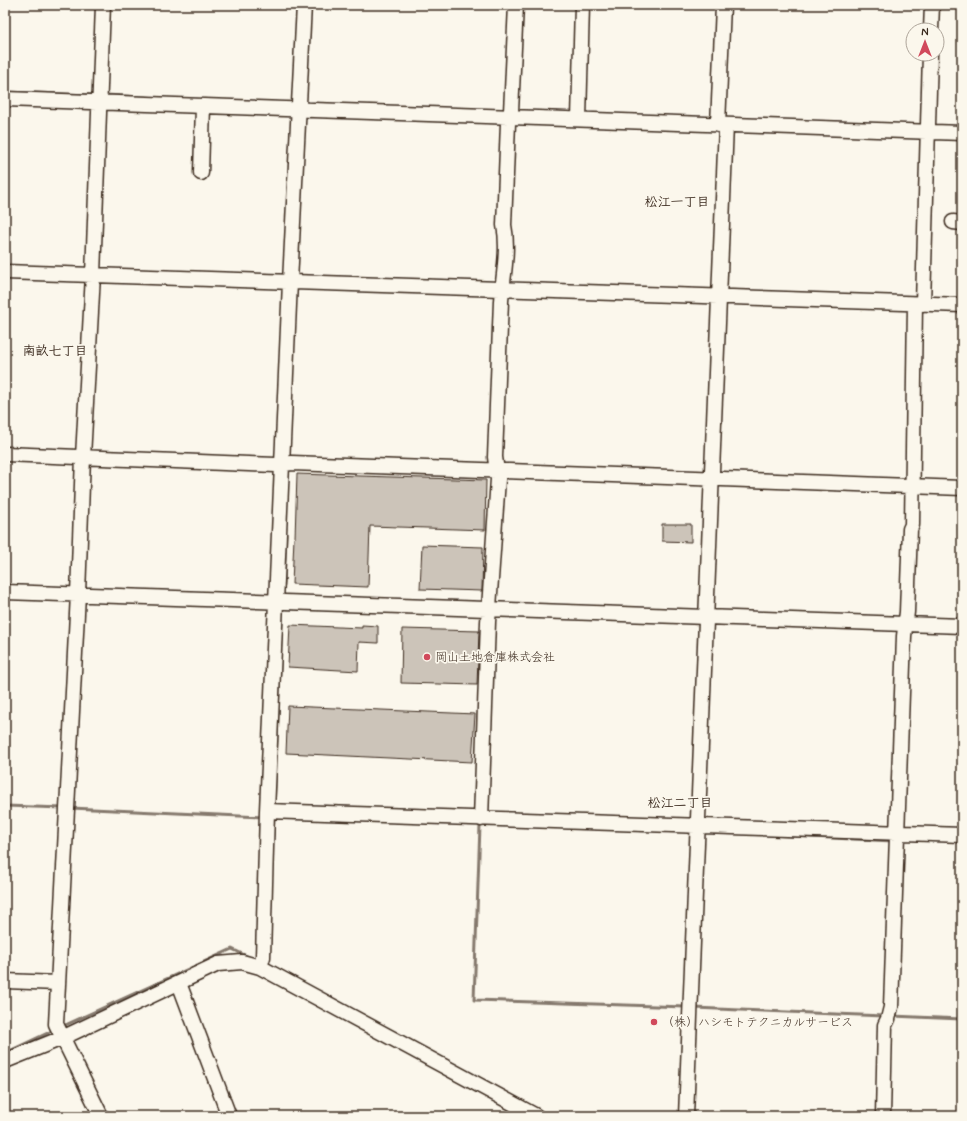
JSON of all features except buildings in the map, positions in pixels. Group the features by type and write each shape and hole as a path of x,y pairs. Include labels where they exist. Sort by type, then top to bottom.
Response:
{"street":[{"path":"101,1116 59,1031 58,983 93,275 103,5"},
{"path":"261,963 270,814 276,602 285,461 290,282 304,5"},
{"path":"481,819 489,610 498,479 496,466 502,289 504,280 506,233 504,225 516,5"},
{"path":"579,119 582,5"},
{"path":"686,1116 694,828 706,617 709,476 719,296 723,5"},
{"path":"931,22 932,5"},
{"path":"883,1116 886,1025 889,1015 910,529 912,525 914,482 919,304 928,132 930,62"},
{"path":"5,99 962,133"},
{"path":"201,173 203,106"},
{"path":"5,272 962,305"},
{"path":"5,454 83,453 276,465 285,461 496,466 709,476 914,482 962,488"},
{"path":"5,592 962,626"},
{"path":"270,814 481,819 694,828 897,832 962,835"},
{"path":"5,1061 59,1031 179,983 218,964 242,962 261,963 536,1116"},
{"path":"5,981 58,983"},
{"path":"179,983 229,1116"}],"waterway":[{"path":"5,92 93,95"},
{"path":"105,95 161,98"},
{"path":"284,586 286,534"},
{"path":"274,808 282,619"},
{"path":"5,806 63,808"},
{"path":"71,808 263,817"},
{"path":"273,836 274,815"},
{"path":"480,825 474,1000 686,1007"},
{"path":"770,835 893,841"},
{"path":"61,1027 232,949 251,958"},
{"path":"694,1008 884,1016"},
{"path":"892,1016 962,1019"},
{"path":"5,1053 54,1030"},
{"path":"540,1111 548,1116"}],"place":[{"name":"岡山土地倉庫株式会社","path":"427,657"},
{"name":"（株）ハシモトテクニカルサービス","path":"654,1022"}],"district":[{"name":"松江一丁目","path":"677,201"},
{"name":"南畝七丁目","path":"55,350"},
{"name":"松江二丁目","path":"680,802"}]}
